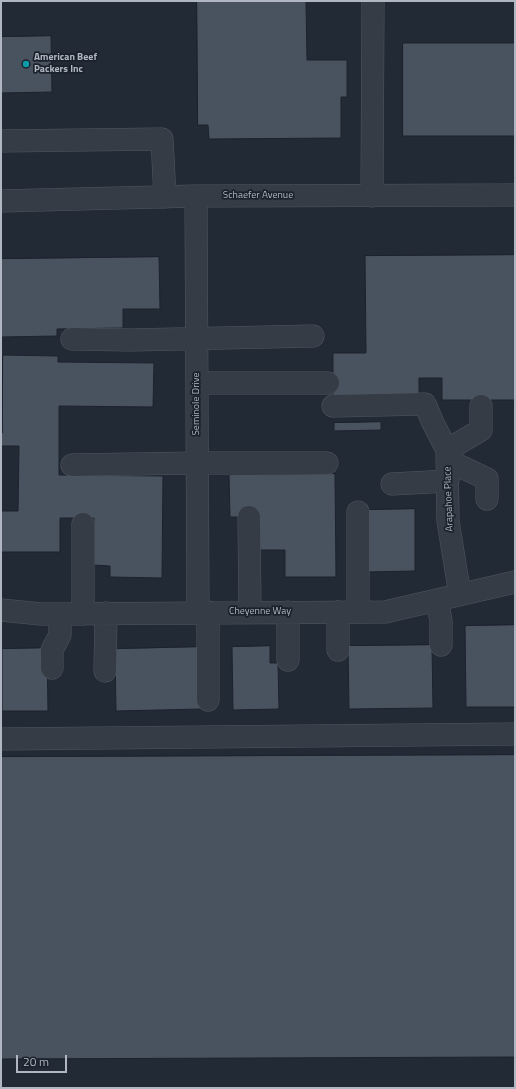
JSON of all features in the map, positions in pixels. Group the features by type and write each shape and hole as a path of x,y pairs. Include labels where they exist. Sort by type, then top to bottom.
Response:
{"street":[{"path":"372,196 373,1"},
{"path":"1,141 162,139 165,197"},
{"name":"Schaefer Avenue","path":"1,201 196,196 515,195"},
{"name":"Seminole Drive","path":"196,196 197,463 208,700"},
{"path":"72,339 131,340 313,336"},
{"path":"197,383 328,383"},
{"path":"333,406 425,404 447,464 487,479 487,499"},
{"path":"392,484 447,464 481,430 481,406"},
{"path":"72,465 326,463"},
{"name":"Arapahoe Place","path":"447,464 448,521 460,595"},
{"path":"338,650 348,612 358,512"},
{"path":"249,518 250,612"},
{"path":"83,524 83,614"},
{"name":"Cheyenne Way","path":"1,610 41,614 385,612 515,582"},
{"path":"437,600 441,621 441,645"},
{"path":"288,612 288,660"},
{"path":"105,671 106,613"},
{"path":"52,668 52,650 60,635 60,614"},
{"path":"1,739 515,734"}],"building":[{"path":"197,1 306,1 307,60 347,60 347,97 341,97 341,138 209,139 208,125 198,125"},
{"name":"American Beef Packers Inc","path":"51,36 52,92 1,93 1,37"},
{"path":"403,43 515,43 515,136 403,136"},
{"path":"515,255 515,400 442,400 442,378 419,378 419,396 333,396 333,353 366,353 365,256"},
{"path":"159,257 160,309 123,309 123,328 57,329 57,336 1,337 1,259"},
{"path":"3,355 58,356 58,362 154,363 153,407 59,406 59,475 163,476 162,578 110,577 110,566 94,565 94,518 60,518 60,552 1,552 1,511 18,511 19,446 1,446"},
{"path":"381,422 381,430 334,431 334,423"},
{"path":"335,474 336,577 285,577 285,550 258,550 258,517 230,517 229,475"},
{"path":"415,509 415,571 365,572 364,510"},
{"path":"515,625 515,707 466,707 465,626"},
{"path":"432,645 433,708 349,709 348,646"},
{"path":"270,646 270,663 278,663 279,709 233,710 232,647"},
{"path":"200,647 202,709 116,711 115,649"},
{"path":"47,648 48,711 2,711 2,649"},
{"path":"515,755 515,1057 1,1059 1,757"}],"place":[{"name":"American Beef Packers Inc","path":"26,64"}]}
